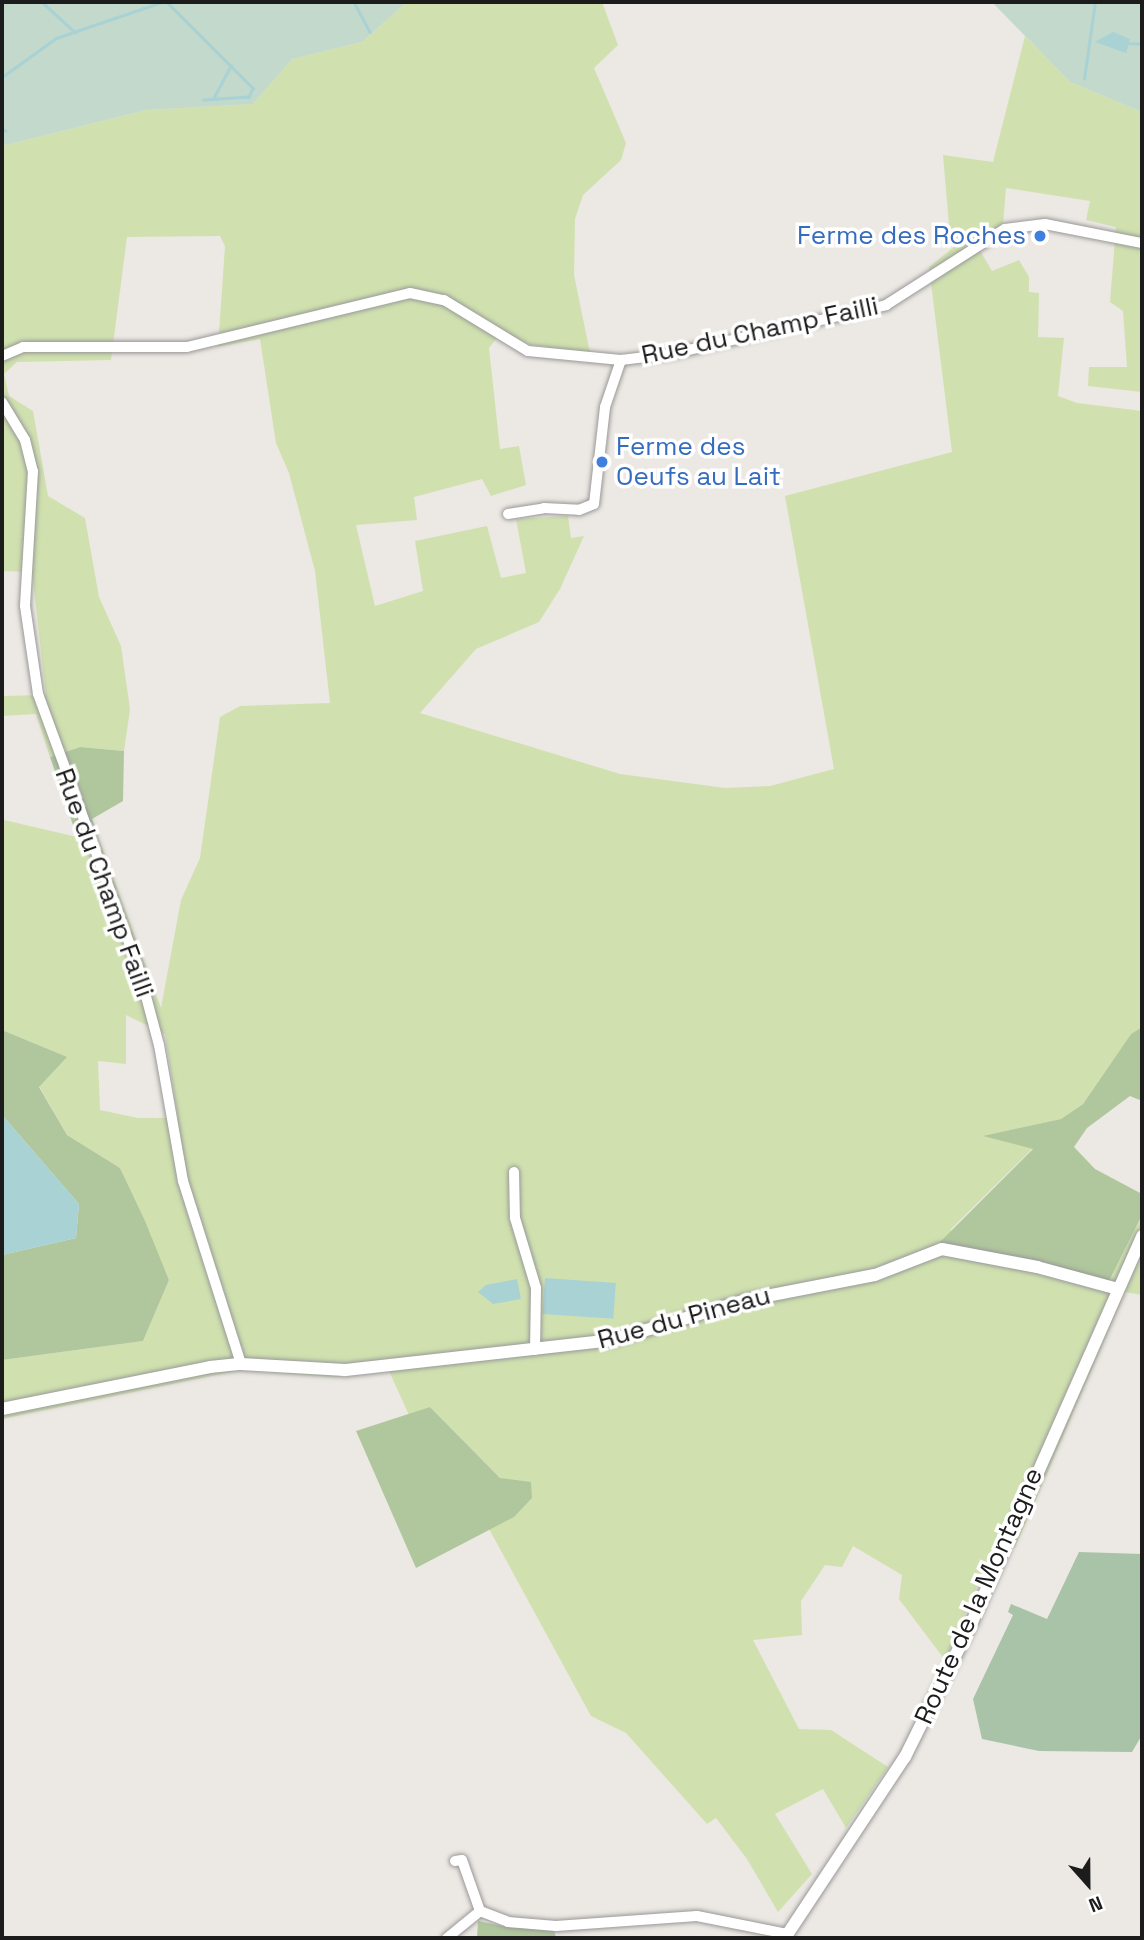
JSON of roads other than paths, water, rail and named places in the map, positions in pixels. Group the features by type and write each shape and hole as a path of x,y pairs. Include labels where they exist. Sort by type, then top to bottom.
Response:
{"street":[{"name":"Rue du Champ Failli","path":"2,356 23,347 187,347 410,293 444,300 528,351 621,360 671,354 886,305 1005,229 1045,224 1142,243"},
{"path":"508,514 544,508 579,510 594,504 605,407 621,360"},
{"name":"Rue du Champ Failli","path":"2,402 25,440 33,471 25,606 38,694 139,970 158,1041 183,1181 240,1364"},
{"path":"514,1172 514,1218 536,1288 535,1350"},
{"name":"Route de la Montagne","path":"786,1936 905,1758 972,1622 1142,1236"},
{"name":"Rue du Pineau","path":"2,1409 240,1364 345,1370 613,1340 746,1300 875,1275 942,1249 1037,1267 1118,1289"},
{"path":"455,1861 462,1860 480,1911"},
{"path":"480,1911 532,1926 697,1916 786,1936"},
{"path":"447,1938 480,1911"}],"water":[{"path":"1113,32 1130,39 1126,53 1095,42"},
{"path":"2,1115 79,1204 76,1238 2,1255"},
{"path":"545,1278 616,1283 613,1319 542,1314"},
{"path":"517,1279 521,1299 493,1304 478,1292 486,1285"}],"waterway":[{"path":"42,2 75,32"},
{"path":"2,77 56,38 162,2"},
{"path":"167,2 253,88 249,97 204,100"},
{"path":"354,2 370,32"},
{"path":"1084,79 1095,2"},
{"path":"1128,43 1142,44"},
{"path":"213,99 231,65"},
{"path":"2,129 6,131"}],"place":[{"name":"Ferme des Roches","path":"1040,236"},
{"name":"Ferme des Oeufs au Lait","path":"602,462"}]}
